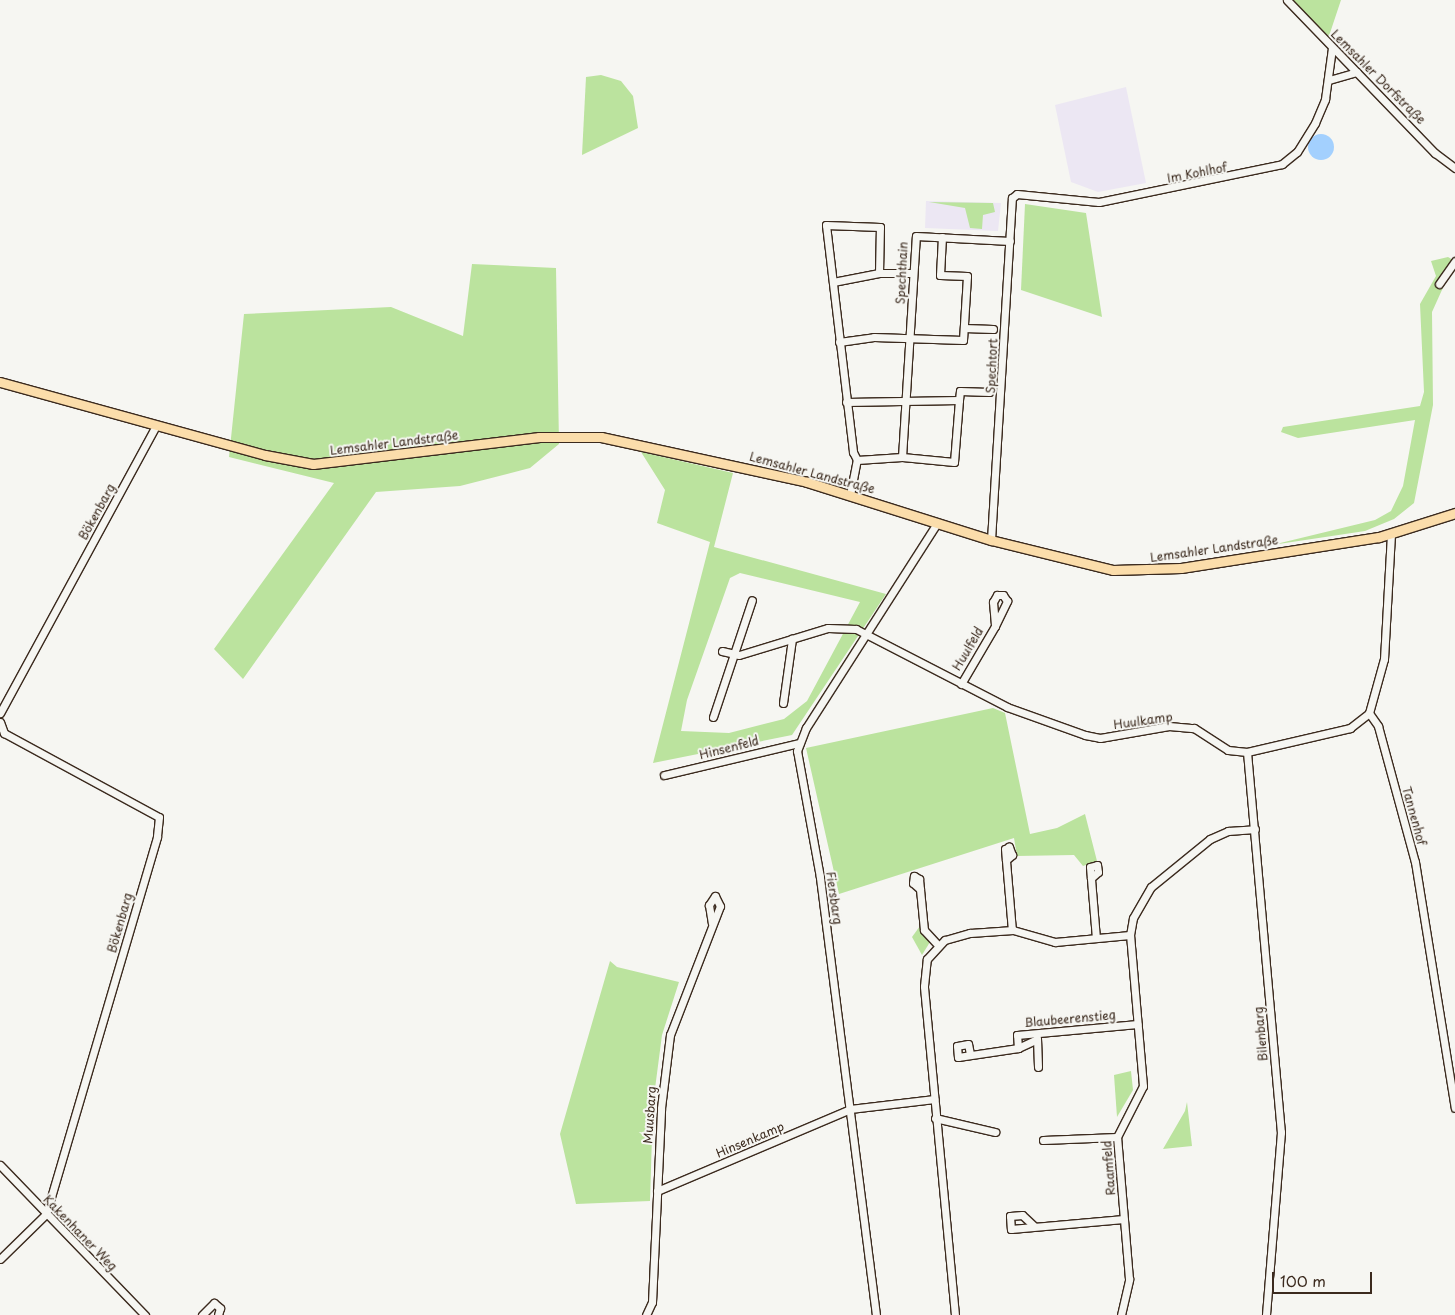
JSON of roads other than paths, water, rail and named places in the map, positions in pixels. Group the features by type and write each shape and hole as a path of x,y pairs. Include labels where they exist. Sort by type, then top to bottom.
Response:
{"main road":[{"name":"Lemsahler Landstraße","path":"0,382 156,426 313,464 584,435 773,474 850,495 991,540 1076,564 1143,571 1391,535 1455,513"}],"street":[{"name":"Lemsahler Dorfstraße","path":"1287,0 1434,153 1455,168"},
{"name":"Im Kohlhof","path":"1016,194 1099,202 1282,164 1297,152 1315,124 1329,80 1332,48"},
{"path":"1329,80 1357,72"},
{"name":"Spechtort","path":"991,540 1012,198 1016,194"},
{"path":"850,495 857,460 846,402 826,224 880,227 879,273"},
{"name":"Spechthain","path":"902,457 916,236 1010,241"},
{"path":"839,342 910,338 963,340 967,276 940,275 942,237"},
{"path":"1439,284 1455,261"},
{"path":"833,282 879,273 913,273"},
{"path":"964,328 993,329"},
{"path":"857,460 902,457 954,462 960,391 988,392"},
{"path":"846,402 906,399 960,400"},
{"name":"Bökenbarg","path":"0,714 156,426"},
{"path":"799,743 869,635 937,523"},
{"path":"1370,713 1384,659 1391,535"},
{"path":"713,717 752,600"},
{"name":"Huulfeld","path":"961,684 995,626"},
{"name":"Huulkamp","path":"734,654 828,628 856,629 1012,710 1085,735 1100,738 1169,726 1194,728 1228,750 1247,752 1350,728 1370,713"},
{"path":"783,703 792,639"},
{"path":"722,651 734,654"},
{"name":"Tannenhof","path":"1370,713 1378,726 1415,862 1455,1108"},
{"name":"Bökenbarg","path":"0,722 4,733 159,817 157,837 46,1214"},
{"name":"Hinsenfeld","path":"664,775 799,743"},
{"name":"Fiersbarg","path":"799,743 798,776 820,877 876,1315"},
{"name":"Bilenbarg","path":"1247,752 1281,1132 1266,1315"},
{"name":"Raamfeld","path":"1121,1315 1129,1291 1117,1137 1142,1092 1130,935 1135,911 1151,887 1214,836 1255,829"},
{"path":"1006,860 1012,930"},
{"path":"1091,878 1096,938"},
{"path":"920,889 924,930 938,945"},
{"name":"Muusbarg","path":"646,1315 652,1302 657,1191 670,1035 712,923"},
{"path":"954,1315 924,974 938,945 958,935 1012,930 1049,942 1130,935"},
{"name":"Blaubeerenstieg","path":"1018,1048 1017,1035 1138,1024"},
{"name":"Blaubeerenstieg","path":"970,1054 1018,1048 1035,1040 1041,1034"},
{"path":"1035,1040 1038,1066"},
{"name":"Hinsenkamp","path":"657,1191 850,1109 934,1099"},
{"path":"936,1118 995,1132"},
{"path":"1043,1140 1117,1137"},
{"name":"Kakenhaner Weg","path":"0,1165 144,1315"},
{"path":"0,1259 46,1214"},
{"path":"1034,1226 1124,1219"},
{"path":"202,1315 214,1304 220,1308 218,1315"}],"water":[{"path":"1321,134 1330,138 1334,147 1330,156 1321,160 1312,156 1308,147 1312,138"}]}
